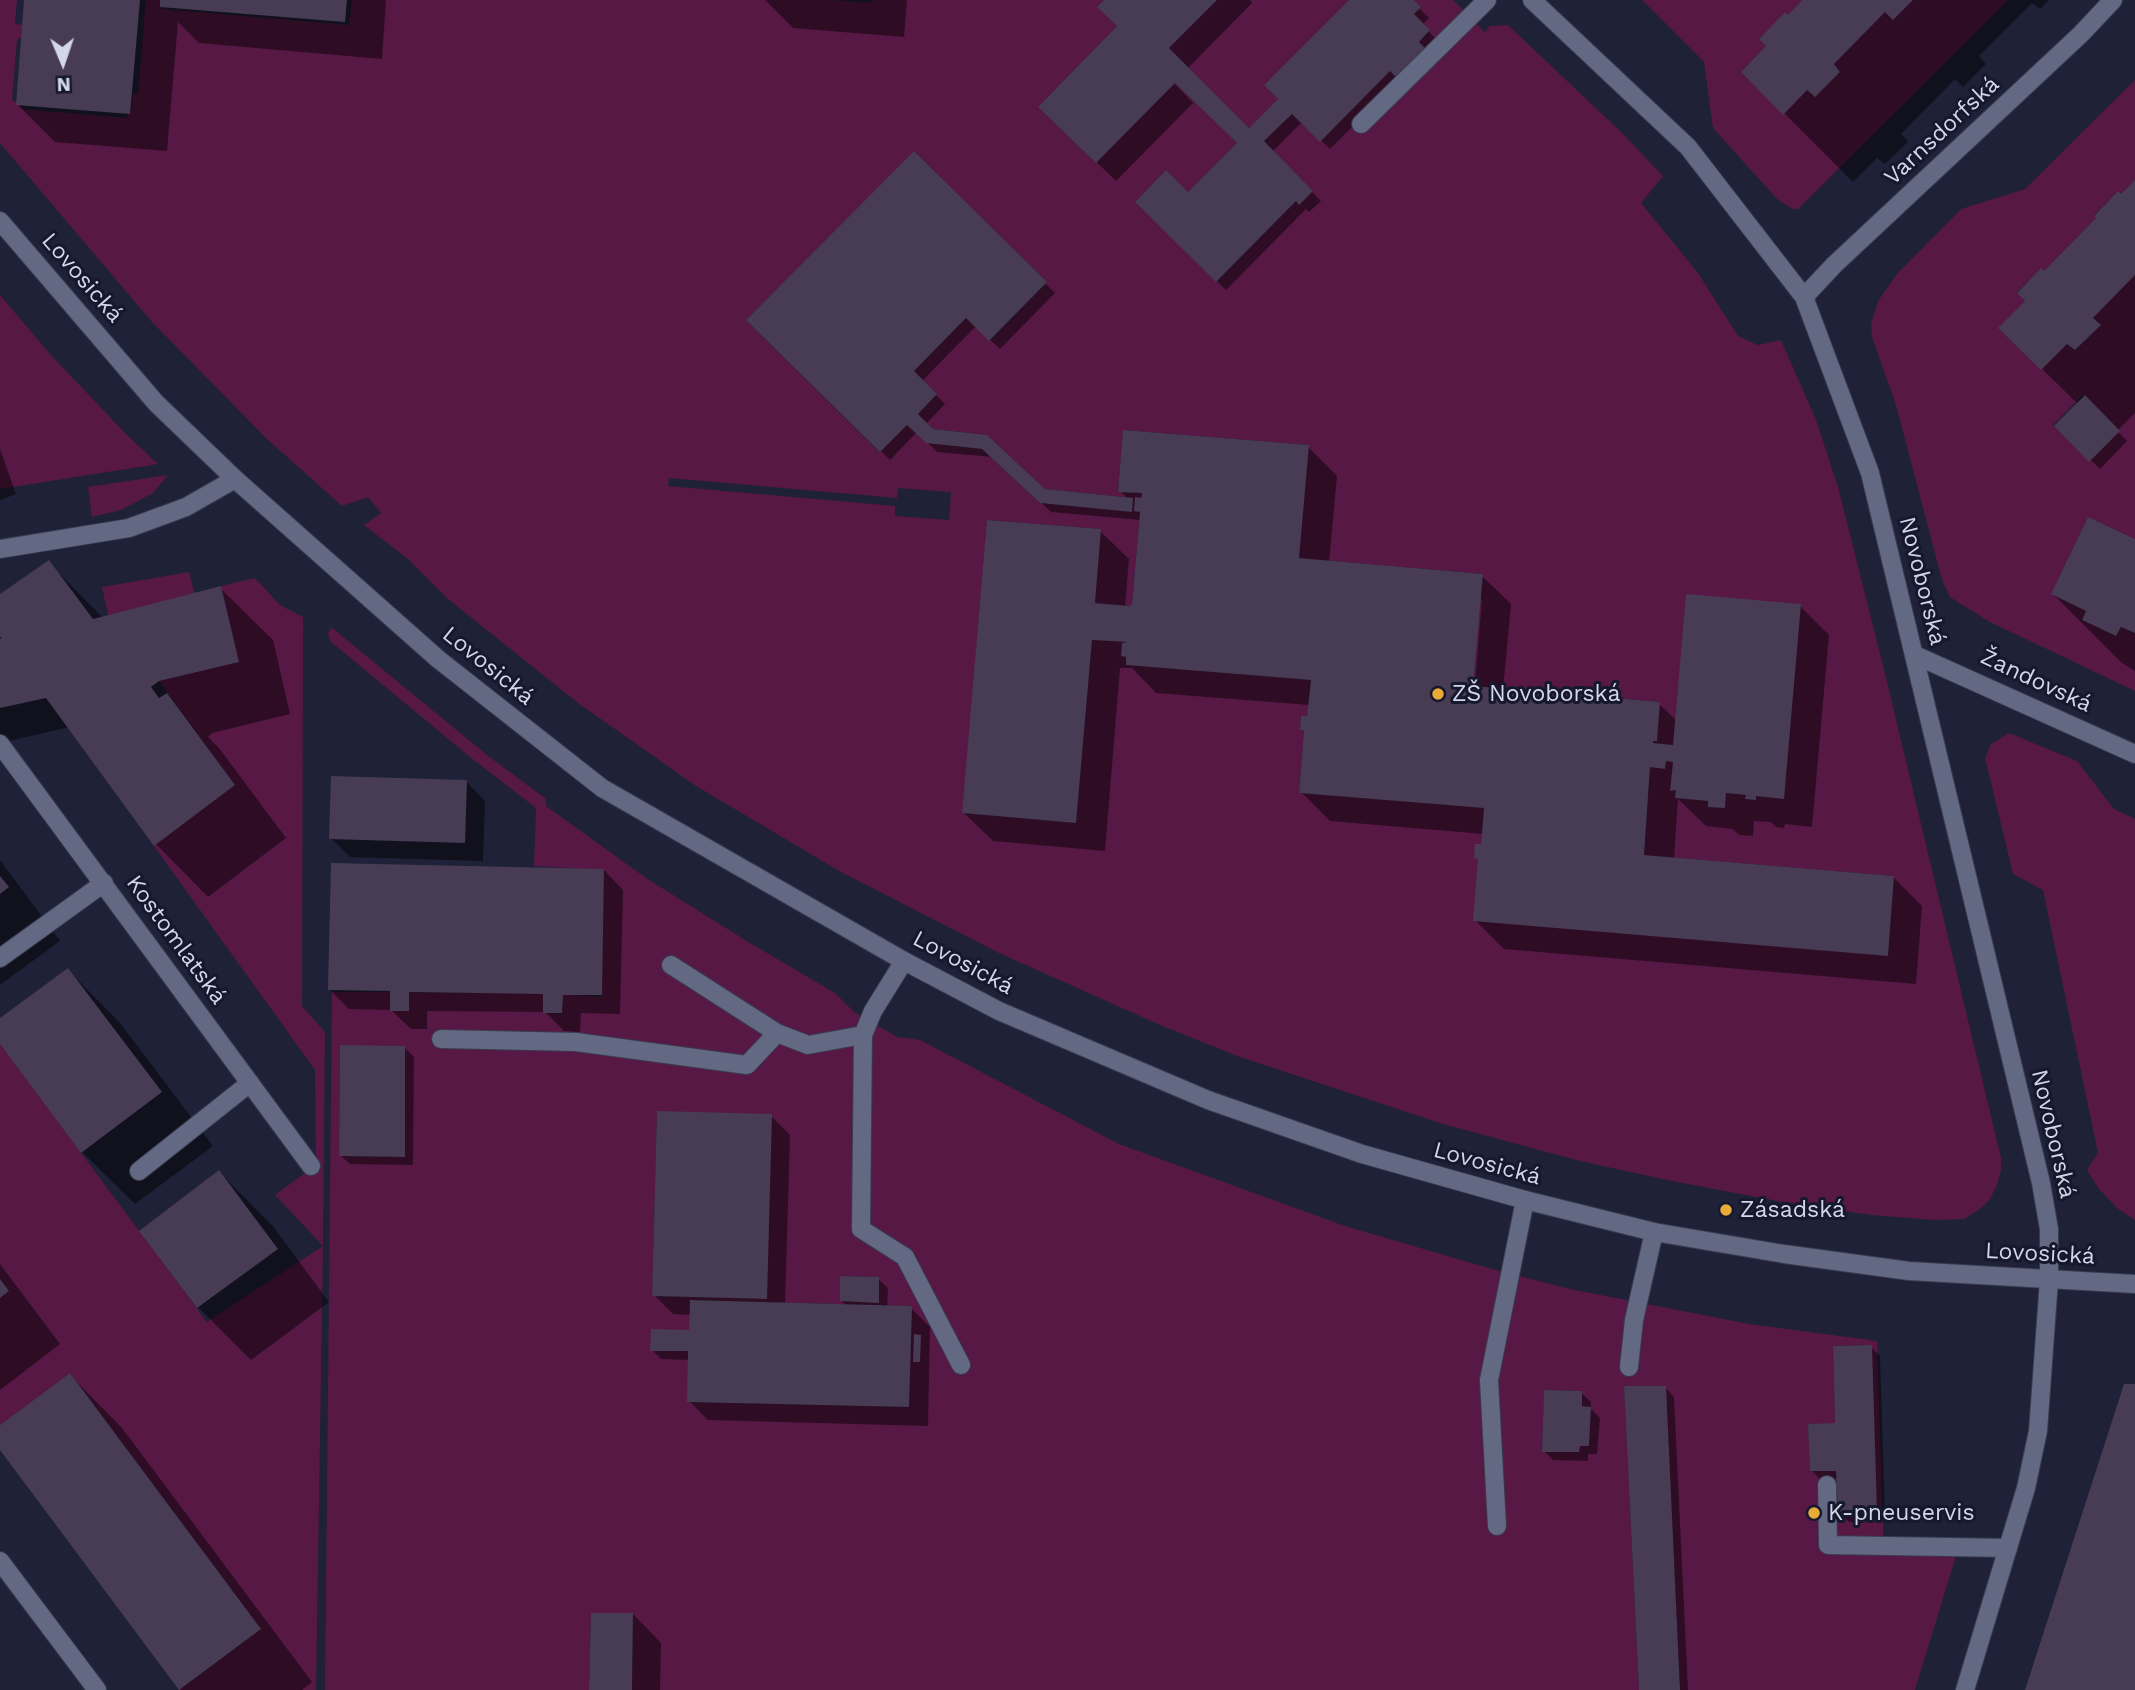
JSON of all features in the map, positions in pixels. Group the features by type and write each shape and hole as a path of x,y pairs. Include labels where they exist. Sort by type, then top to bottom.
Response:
{"street":[{"path":"1361,124 1487,0"},
{"name":"Novoborská","path":"1532,0 1688,147 1804,297 1870,473 2041,1183 2049,1229 2049,1280"},
{"name":"Varnsdorfská","path":"1804,297 1834,265 2081,34 2113,0"},
{"name":"Lovosická","path":"0,220 156,403 235,479 438,659 602,788 904,961 999,1011 1208,1100 1362,1154 1525,1200 1654,1232 1909,1271 2135,1284"},
{"path":"0,549 129,528 186,507 235,479"},
{"name":"Žandovská","path":"1915,655 2135,754"},
{"name":"Kostomlatská","path":"0,744 311,1166"},
{"path":"0,958 104,883"},
{"path":"904,961 873,1011 863,1035 862,1229 905,1257 961,1365"},
{"path":"671,965 777,1034 808,1045 863,1035"},
{"path":"440,1039 576,1042 747,1065 777,1034"},
{"path":"139,1171 250,1083"},
{"path":"1497,1526 1489,1380 1525,1200"},
{"path":"1629,1367 1634,1320 1654,1232"},
{"path":"1965,1690 2026,1488 2038,1431 2049,1280"},
{"path":"1827,1485 1828,1545 2008,1548"},
{"path":"0,1561 96,1690"}],"shaded area":[{"path":"0,0 17,0 15,24 24,25 23,35 17,40 12,100 21,104 21,109 127,118 131,112 133,94 138,94 146,0 160,0 161,9 349,25 352,0 834,0 872,3 872,0 1104,0 1098,7 1117,26 1038,107 1096,163 1175,83 1237,143 1188,192 1166,170 1135,202 1216,282 1296,201 1299,204 1313,191 1264,141 1292,114 1320,141 1390,71 1425,48 1419,42 1430,31 1414,14 1421,7 1414,0 1453,0 1485,32 1490,26 1508,25 1621,132 1663,176 1641,203 1698,273 1738,336 1758,345 1781,340 1816,420 1838,487 1888,686 2001,1158 1997,1185 1990,1199 1964,1219 1936,1220 1871,1215 1672,1181 1580,1161 1443,1124 1237,1056 1160,1025 999,953 841,872 696,786 578,703 448,599 408,559 364,525 381,513 368,497 342,506 267,439 152,322 0,143","holes":["914,151 1047,282 990,341 966,318 914,371 937,394 918,414 933,429 987,435 1045,489 1133,498 1132,512 1040,503 982,449 926,443 907,425 879,452 746,320","1123,430 1308,445 1299,558 1483,574 1473,686 1660,702 1657,741 1653,743 1673,745 1784,798 1756,796 1756,800 1746,799 1746,795 1726,793 1724,808 1708,801 1676,798 1676,790 1670,790 1673,762 1666,761 1665,769 1650,767 1644,855 1894,876 1888,955 1475,844 1481,844 1484,808 1299,793 1304,731 1300,730 1301,716 1307,716 1311,680 1126,665 1126,657 1121,656 1122,643 1127,642 1092,640 1076,823 963,813 987,520 1100,529 1095,603 1130,606 1140,512 1135,498 1141,498 1142,493 1118,491","669,478 897,498 898,488 951,492 949,520 895,516 895,506 668,486"]},
{"path":"1217,0 1349,0 1264,85 1278,99 1249,128 1169,48"},
{"path":"1642,0 1802,0 1788,15 1785,12 1759,39 1766,46 1741,72 1783,114 1807,90 1815,96 1840,73 1834,64 1885,12 1894,19 1913,0 2008,0 1798,209 1793,209 1777,199 1713,128 1704,62"},
{"path":"2135,80 2135,180 2121,194 2117,192 2094,215 2096,218 2044,271 2041,268 2017,292 2025,301 1998,328 2041,369 2067,344 2076,350 2100,326 2093,318 2135,275 2135,539 2088,517 2051,594 2086,611 2082,620 2116,636 2121,627 2135,633 2135,691 1990,622 1950,597 1942,580 1896,405 1872,337 1871,324 1878,301 1897,274 1961,209 2025,189","holes":["2084,394 2119,431 2089,461 2053,425"]},
{"path":"0,295 49,353 158,464 0,489"},
{"path":"168,475 153,493 121,510 92,517 88,487"},
{"path":"189,572 195,596 108,615 102,587"},
{"path":"255,578 280,605 303,617 302,1006 325,1032 323,1246 275,1195 316,1165 315,1070 154,846 235,785 159,681 238,662 221,586"},
{"path":"331,627 487,755 546,799 546,806 646,878 835,993 854,1012 897,1037 920,1040 1119,1144 1345,1226 1492,1269 1570,1289 1749,1324 1877,1341 1884,1556 1956,1556 1915,1690 1680,1690 1665,1386 1624,1387 1639,1690 632,1690 633,1613 591,1614 589,1690 325,1690 332,992 543,993 543,1013 561,1014 562,994 601,997 604,870 534,866 536,808 330,641 328,634","holes":["340,1046 405,1047 405,1157 339,1156","657,1111 767,1299 652,1296","841,1276 879,1277 878,1302 840,1301","690,1300 911,1306 909,1407 688,1402 688,1351 651,1351 651,1330 689,1330","1871,1345 1876,1512 1838,1514 1836,1471 1810,1471 1808,1425 1835,1423 1833,1346","1544,1390 1582,1391 1582,1406 1591,1407 1589,1446 1580,1446 1579,1452 1542,1451"]},
{"path":"2009,733 2077,761 2114,809 2135,819 2135,1220 2117,1208 2099,1189 2087,1170 2098,1153 2043,890 2013,874 1985,758 1991,744"},
{"path":"0,1044 207,1322 323,1246 316,1690 179,1690 261,1629 70,1373 0,1425 0,1298 9,1291 0,1279"}],"building":[{"path":"24,0 140,0 130,114 16,105"},
{"path":"160,0 347,0 345,22 160,7"},
{"path":"1104,0 1217,0 1169,48 1249,128 1278,99 1264,85 1349,0 1414,0 1421,7 1414,14 1430,30 1419,42 1425,48 1396,77 1390,71 1320,142 1292,114 1264,141 1313,191 1299,205 1296,201 1216,282 1135,202 1166,170 1188,192 1237,143 1175,83 1096,163 1038,107 1117,26 1097,7"},
{"path":"1802,0 1913,0 1893,20 1885,12 1834,64 1840,72 1815,97 1807,90 1783,115 1741,72 1766,46 1759,39 1785,12 1788,15"},
{"path":"914,151 1047,282 989,341 966,318 914,371 937,394 918,414 933,429 987,435 1045,489 1133,498 1132,512 1040,503 982,449 926,443 907,425 880,452 746,320"},
{"path":"2135,180 2135,275 2093,318 2101,325 2075,350 2067,344 2041,370 1998,328 2025,301 2017,293 2041,268 2044,271 2096,218 2094,216 2118,191 2121,194"},
{"path":"2085,395 2120,431 2089,462 2054,426"},
{"name":"ZŠ Novoborská","path":"1123,430 1309,445 1299,558 1483,574 1473,686 1660,702 1657,741 1653,743 1673,745 1686,594 1801,604 1784,799 1756,796 1756,800 1745,799 1746,795 1726,793 1725,808 1708,807 1708,801 1675,798 1676,790 1670,791 1673,762 1666,761 1665,769 1650,767 1644,855 1894,876 1888,956 1473,921 1478,859 1474,858 1475,844 1481,844 1484,808 1299,793 1304,731 1300,730 1301,716 1307,716 1311,680 1126,665 1126,657 1121,656 1122,643 1127,642 1092,640 1076,823 962,813 987,520 1101,529 1095,603 1130,606 1140,512 1134,511 1135,497 1141,498 1142,493 1118,492"},
{"path":"2088,517 2135,539 2135,633 2121,627 2116,636 2082,620 2086,611 2051,594"},
{"path":"49,560 93,619 221,586 239,662 159,681 151,687 159,698 167,693 235,785 154,846 46,698 0,708 0,594"},
{"path":"331,776 467,780 465,843 329,839"},
{"path":"331,863 604,869 602,995 563,995 562,1013 543,1013 543,994 409,992 409,1011 390,1011 390,991 328,990"},
{"path":"0,876 9,887 0,894"},
{"path":"68,968 162,1092 81,1153 0,1044 0,1018"},
{"path":"340,1045 405,1046 405,1157 339,1156"},
{"path":"657,1111 772,1114 767,1299 652,1296"},
{"path":"219,1170 278,1249 197,1308 139,1231"},
{"path":"840,1276 879,1277 879,1303 840,1301"},
{"path":"0,1279 9,1291 0,1298"},
{"path":"690,1300 912,1306 909,1407 687,1402 688,1351 650,1351 651,1329 689,1330"},
{"path":"914,1334 921,1335 920,1362 913,1362"},
{"path":"1872,1345 1877,1512 1838,1514 1836,1471 1810,1471 1808,1424 1835,1423 1833,1346"},
{"path":"70,1373 261,1629 179,1690 0,1450 0,1425"},
{"path":"2124,1384 2135,1384 2135,1690 2025,1690"},
{"path":"1624,1386 1666,1386 1680,1690 1639,1690"},
{"path":"1544,1390 1582,1391 1582,1406 1591,1407 1589,1446 1580,1446 1579,1452 1542,1452"},
{"path":"591,1613 633,1613 632,1690 589,1690"}],"place":[{"name":"ZŠ Novoborská","path":"1438,694"},
{"name":"Zásadská","path":"1726,1210"},
{"name":"K-pneuservis","path":"1814,1513"}]}
